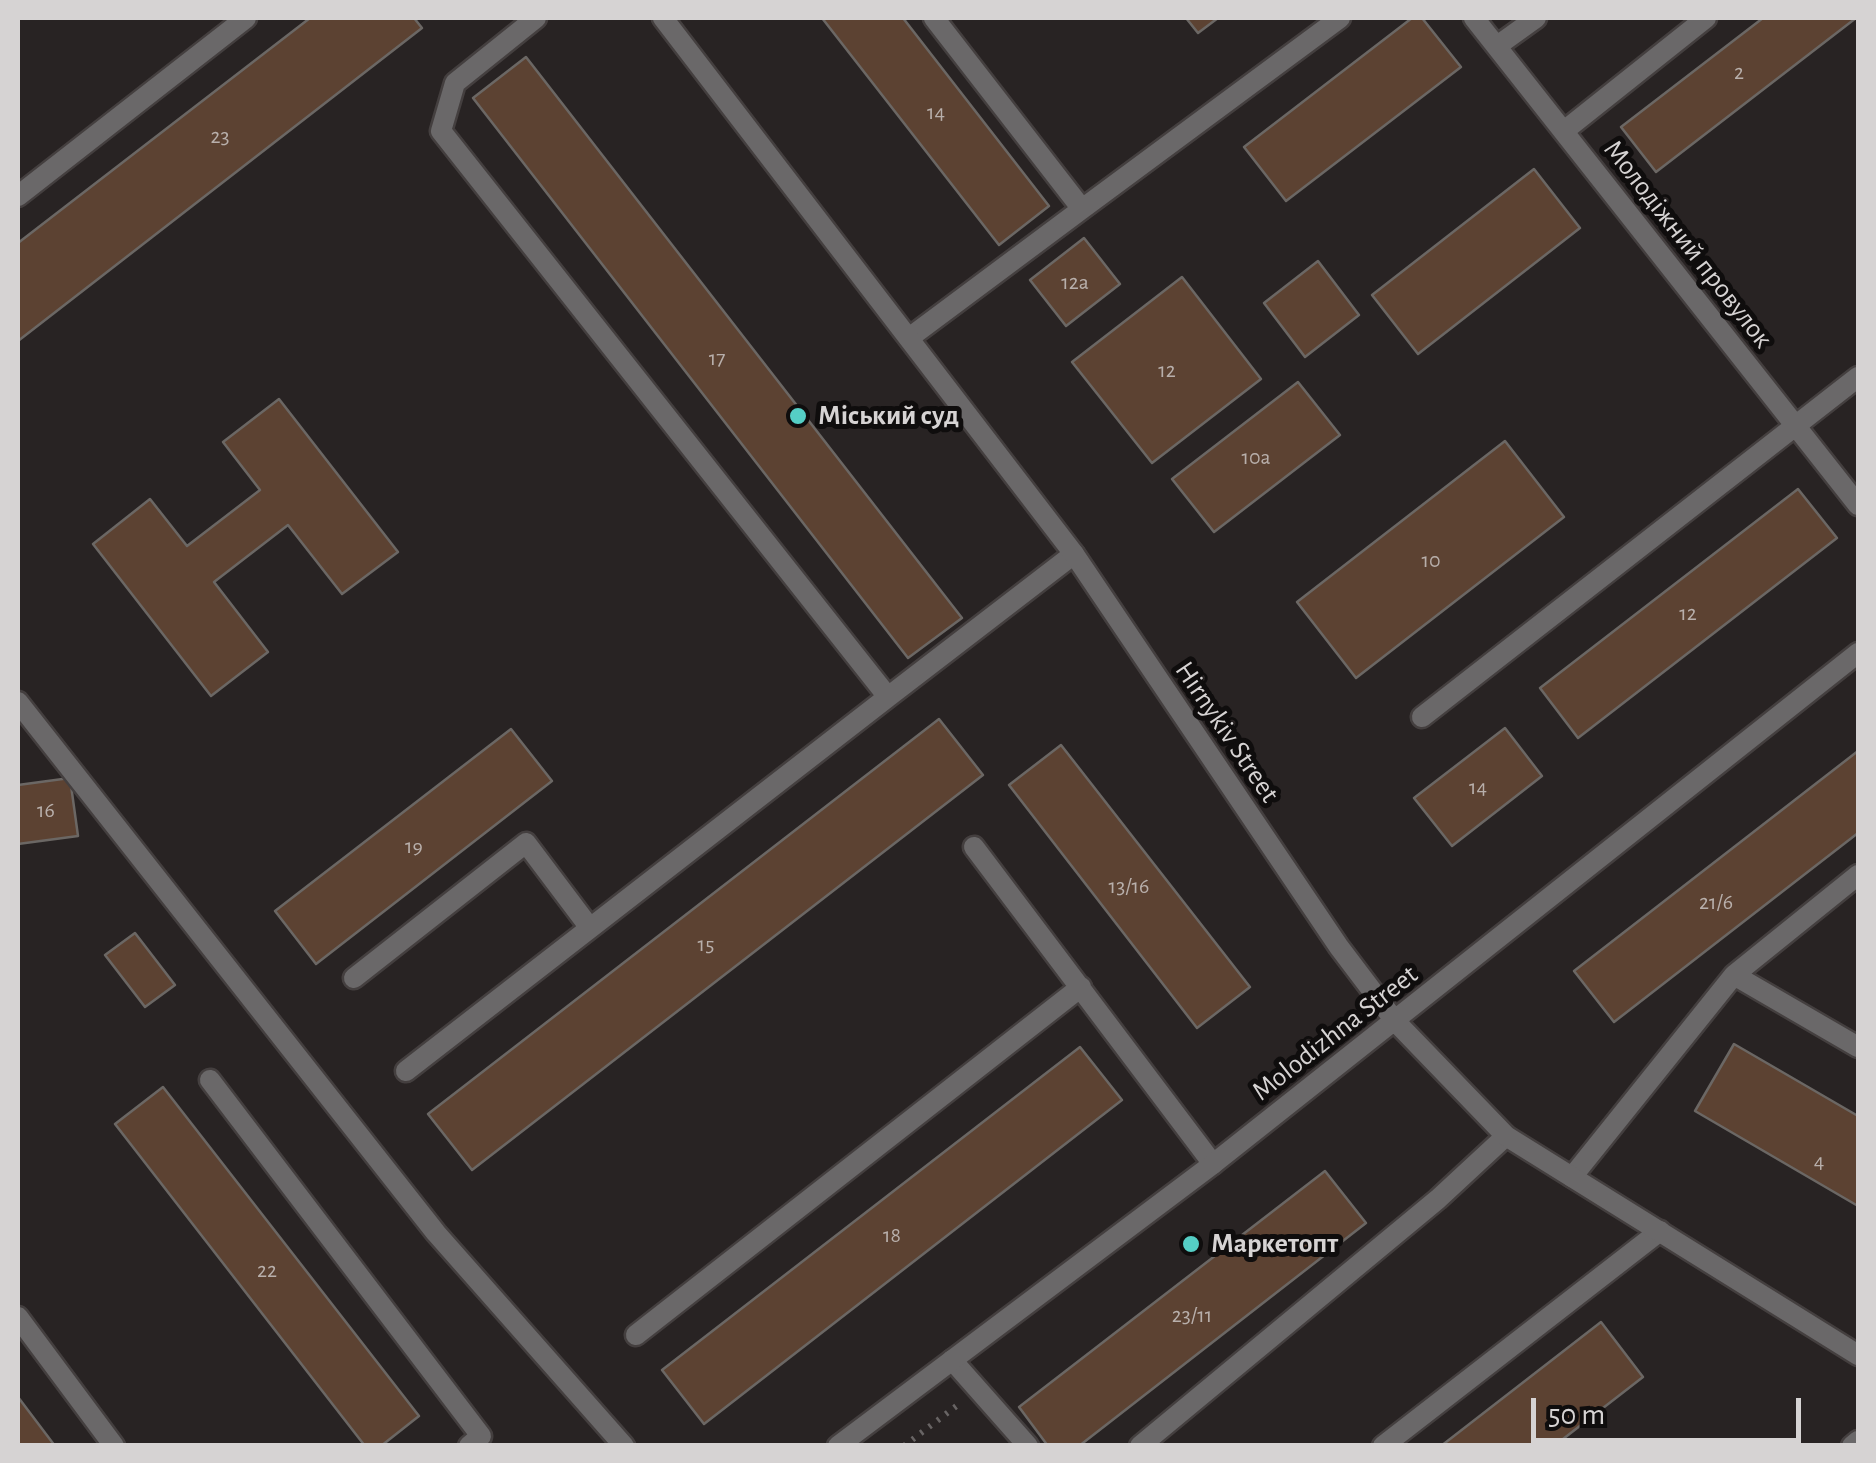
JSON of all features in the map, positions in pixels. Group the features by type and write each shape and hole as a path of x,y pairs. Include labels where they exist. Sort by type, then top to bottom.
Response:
{"street":[{"path":"18,196 246,18"},
{"path":"536,18 455,83 441,131 888,697"},
{"name":"Hirnykiv Street","path":"663,18 1074,554 1339,948 1395,1021 1506,1136 1858,1355"},
{"path":"934,18 1082,209"},
{"path":"909,338 1340,18"},
{"name":"Молодіжний провулок","path":"1474,18 1858,505"},
{"path":"1497,46 1536,18"},
{"path":"1564,131 1706,18"},
{"path":"1422,717 1858,376"},
{"path":"406,1071 1074,554"},
{"name":"Molodizhna Street","path":"838,1446 1214,1164 1858,653"},
{"path":"18,702 436,1233 624,1446"},
{"path":"354,978 526,842 590,928"},
{"path":"974,847 1214,1164"},
{"path":"1572,1177 1734,975 1858,875"},
{"path":"1734,975 1858,1048"},
{"path":"636,1336 1081,987"},
{"path":"210,1080 481,1436 469,1446"},
{"path":"1140,1446 1423,1211 1506,1136"},
{"path":"1383,1446 1660,1231"},
{"path":"18,1318 114,1446"},
{"path":"952,1360 1028,1446"},
{"path":"1852,1446 1858,1441"}],"path":[{"path":"904,1446 978,1389"}],"building":[{"path":"310,18 414,18 422,28 18,341 18,243"},
{"path":"822,18 903,18 1049,206 999,245"},
{"path":"1186,18 1218,18 1198,33"},
{"path":"1412,18 1422,18 1461,67 1286,201 1244,147"},
{"path":"1763,18 1856,18 1656,172 1621,127"},
{"path":"526,57 962,618 908,658 473,98"},
{"path":"1534,169 1580,228 1418,354 1372,295"},
{"path":"1084,238 1120,284 1066,326 1030,280"},
{"path":"1318,261 1359,315 1305,357 1264,303"},
{"path":"1182,277 1261,379 1152,463 1072,362"},
{"path":"1298,382 1340,435 1214,532 1172,479"},
{"path":"279,399 398,552 342,594 288,525 214,582 268,652 211,696 93,544 150,499 187,546 260,490 223,442"},
{"path":"1505,441 1564,517 1356,678 1297,602"},
{"path":"1798,489 1837,538 1578,738 1540,688"},
{"path":"939,719 983,775 472,1170 428,1114"},
{"path":"1505,728 1542,776 1452,846 1414,798"},
{"path":"511,729 552,781 316,964 275,911"},
{"path":"1061,745 1250,987 1197,1028 1009,785"},
{"path":"1858,751 1858,833 1614,1022 1574,971"},
{"path":"70,778 78,836 18,844 18,785"},
{"path":"135,933 175,985 145,1007 105,955"},
{"path":"1734,1044 1858,1116 1858,1206 1695,1111"},
{"path":"1080,1047 1122,1100 704,1424 662,1370"},
{"path":"163,1087 419,1416 381,1446 365,1446 115,1124"},
{"path":"1325,1171 1366,1223 1079,1446 1048,1446 1019,1407"},
{"path":"1601,1322 1643,1377 1554,1446 1441,1446"},
{"path":"18,1397 55,1446 18,1446"}],"place":[{"name":"Міський суд","path":"798,416"},
{"name":"Маркетопт","path":"1191,1244"}]}
